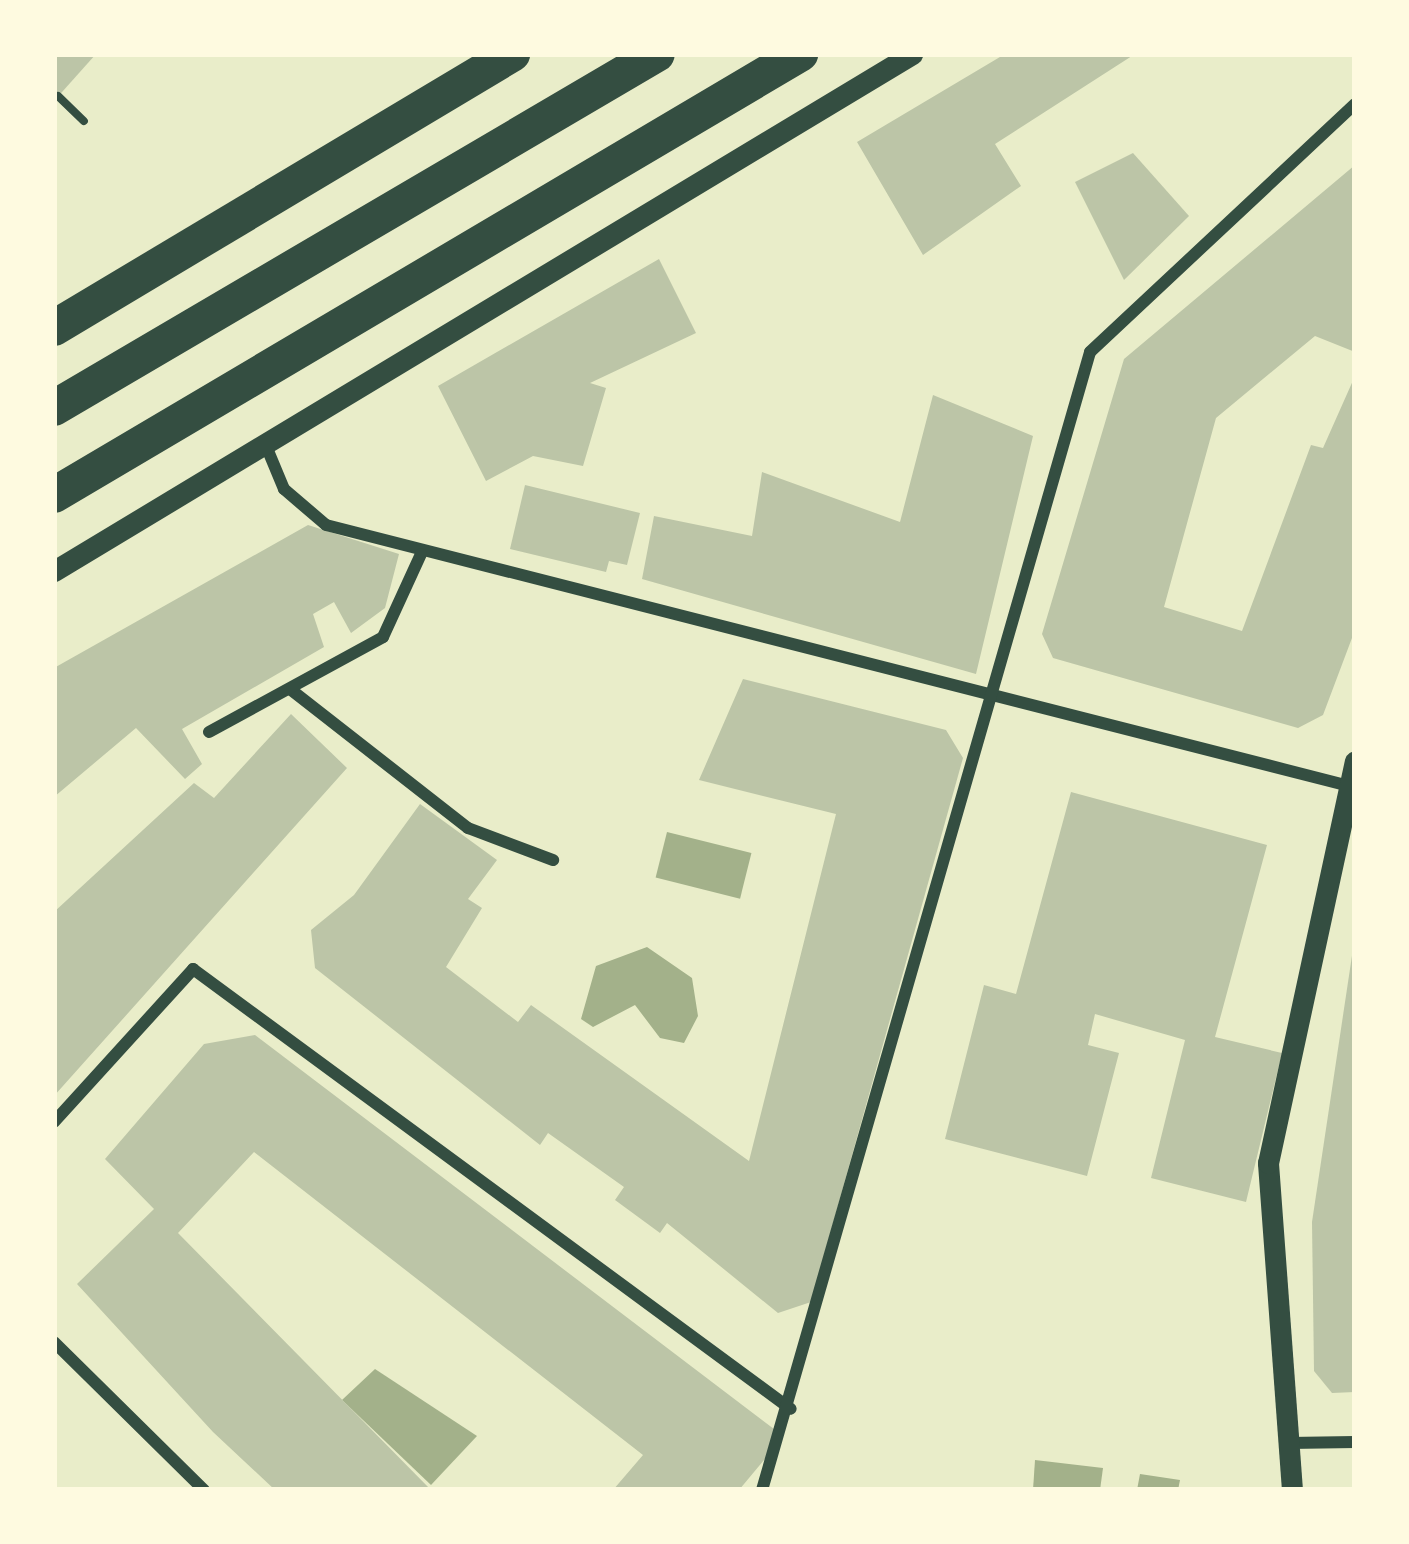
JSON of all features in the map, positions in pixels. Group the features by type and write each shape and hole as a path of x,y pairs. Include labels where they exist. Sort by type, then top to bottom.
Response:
{"highway":[{"path":"54,328 512,54"},
{"path":"54,408 657,54"},
{"path":"54,495 800,54"}],"street":[{"path":"54,571 264,440 912,54"},
{"path":"762,1490 791,1409 1090,352 1355,104"},
{"path":"264,440 284,489 326,525 421,554 989,700 1350,786"},
{"path":"209,732 382,637 421,554"},
{"path":"290,688 468,828 553,860"},
{"path":"1292,1490 1268,1162 1355,761"},
{"path":"54,1122 194,969 791,1409"},
{"path":"54,1342 204,1490"},
{"path":"1289,1443 1355,1442"}],"path":[{"path":"58,96 83,121"}],"shaded area":[{"path":"667,832 751,853 740,899 656,878"},
{"path":"647,947 692,978 698,1016 684,1043 660,1038 635,1005 593,1027 581,1019 596,966"},
{"path":"375,1369 477,1436 431,1485 342,1400"},
{"path":"1035,1460 1103,1468 1100,1490 1033,1490"},
{"path":"1140,1474 1180,1480 1178,1490 1137,1490"}],"building":[{"path":"54,54 96,54 54,101"},
{"path":"1005,54 1135,54 995,144 1021,186 923,255 857,142"},
{"path":"1133,153 1189,216 1124,280 1075,182"},
{"path":"1355,165 1355,352 1315,336 1216,418 1164,607 1242,631 1311,445 1323,448 1355,376 1355,630 1323,715 1298,728 1053,658 1042,634 1124,359"},
{"path":"659,259 696,333 590,383 606,388 583,466 533,456 486,481 438,386"},
{"path":"933,395 1033,436 976,674 642,579 654,516 752,536 762,472 900,522"},
{"path":"525,485 640,513 627,565 609,561 606,572 510,549"},
{"path":"308,525 399,554 385,608 351,633 334,602 313,614 324,647 182,729 202,764 185,779 136,728 54,797 54,668"},
{"path":"743,679 946,730 963,758 811,1302 778,1313 667,1223 660,1233 615,1200 624,1187 548,1133 540,1145 315,968 311,930 354,895 420,804 497,860 468,899 482,908 446,967 518,1022 531,1005 749,1161 836,814 699,780"},
{"path":"291,714 347,768 54,1096 54,912 194,783 214,798"},
{"path":"1071,792 1267,845 1215,1037 1282,1053 1246,1202 1151,1178 1185,1040 1095,1014 1088,1045 1119,1053 1087,1176 945,1139 984,985 1016,994"},
{"path":"1353,949 1355,1392 1332,1393 1314,1371 1312,1222"},
{"path":"255,1035 774,1429 774,1448 739,1490 613,1490 643,1455 254,1152 178,1233 431,1490 275,1490 213,1432 77,1284 154,1209 105,1159 204,1044"}]}
